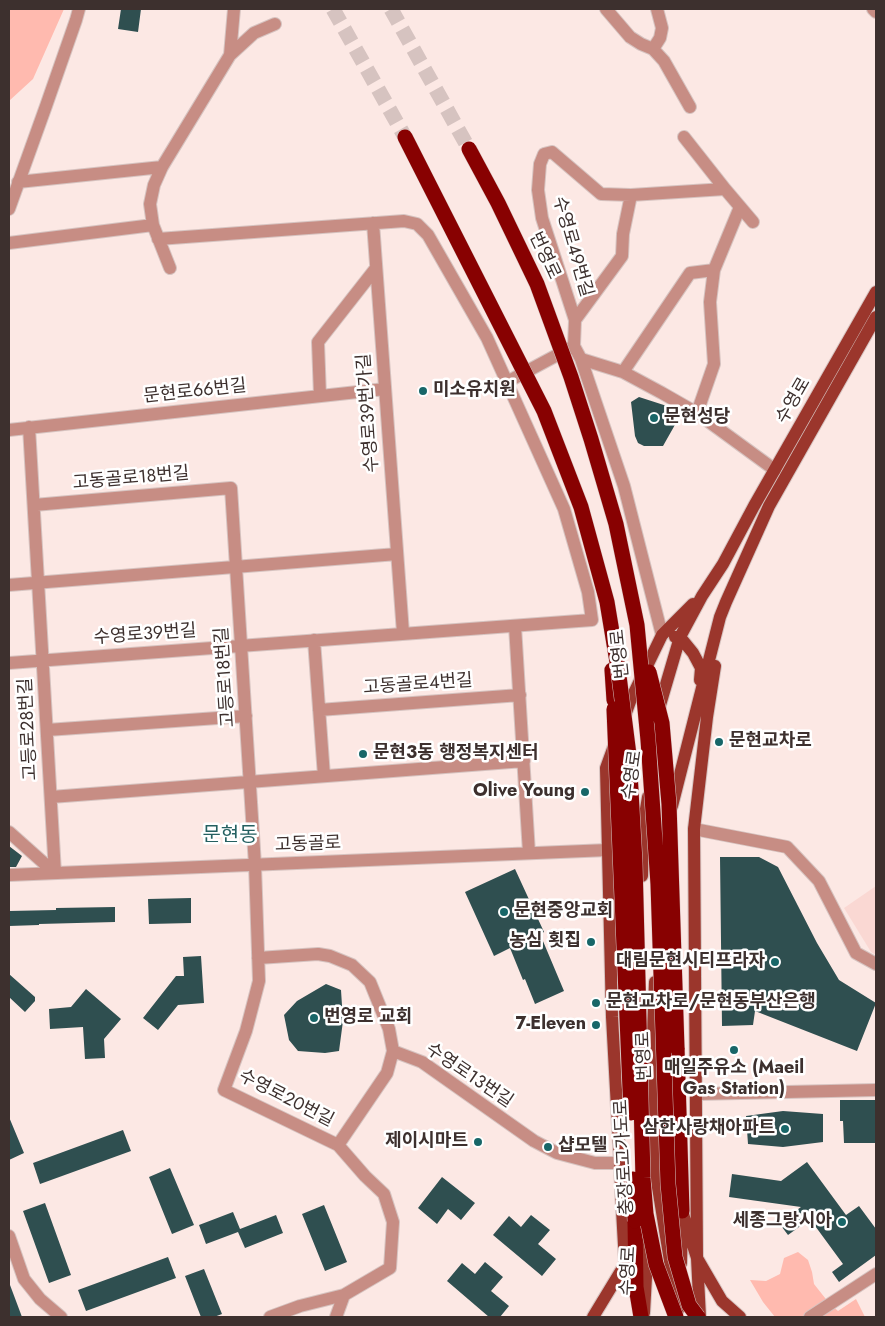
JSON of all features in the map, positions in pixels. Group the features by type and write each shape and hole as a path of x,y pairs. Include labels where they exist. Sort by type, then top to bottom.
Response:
{"highway":[{"name":"번영로","path":"405,137 544,411 581,507 607,602 629,755 635,862 637,990"},
{"name":"번영로","path":"469,149 498,203 537,284 571,377 616,524 637,625 648,740 658,884 668,1184 674,1257 690,1305 699,1317"},
{"path":"607,602 614,710 636,1246 636,1287 641,1317"},
{"path":"637,625 662,723 669,804 682,1211"},
{"name":"충장로고가도로","path":"637,990 643,1178 646,1214 656,1264 678,1317"}],"main road":[{"name":"수영로","path":"641,1317 650,1200 645,1096 641,903 643,827 660,705 680,637 876,292"},
{"name":"수영로","path":"678,1317 656,1175 653,1032 660,849 720,617 726,602 769,506 873,332 876,318"},
{"path":"641,1317 625,1263 612,1017 606,768 631,699 662,635 702,596"},
{"name":"수영로","path":"699,1317 694,829 707,717 726,602"},
{"path":"662,635 680,637 693,653 701,668 698,700"},
{"path":"678,1317 682,1211"},
{"path":"682,1211 698,1258 722,1301 740,1317"},
{"path":"593,1317 636,1246"}],"street":[{"path":"9,208 79,9"},
{"path":"230,55 234,9"},
{"path":"606,9 630,37 654,49 664,61 690,107"},
{"path":"654,49 660,38 662,28 657,9"},
{"path":"873,9 876,12"},
{"path":"170,268 153,225 150,204 154,185 162,167 230,55 254,33 276,24"},
{"path":"684,137 753,222"},
{"name":"수영로49번길","path":"574,346 575,320 542,218 538,190 540,164 544,154 552,152 601,194 631,195 623,234 622,256 575,320"},
{"path":"18,182 162,167"},
{"path":"631,195 725,189"},
{"path":"697,412 714,364 710,302 714,270 740,207"},
{"path":"158,238 404,221 417,224 428,235 487,338 507,382 574,346 581,359 624,486 662,635"},
{"name":"수영로39번가길","path":"373,223 403,634"},
{"path":"9,243 153,225"},
{"path":"320,396 318,342 376,268"},
{"path":"623,372 690,273 714,270"},
{"path":"581,359 623,372 697,412 775,470"},
{"name":"수영로39번길","path":"9,663 592,620 588,592 564,509 507,382"},
{"name":"문현로66번길","path":"9,430 385,389"},
{"name":"고등로28번길","path":"29,427 55,873"},
{"name":"고동골로18번길","path":"34,505 231,488"},
{"name":"고등로18번길","path":"231,488 255,865"},
{"path":"9,585 398,554"},
{"path":"515,626 529,853"},
{"path":"314,640 324,776"},
{"name":"고동골로4번길","path":"319,710 520,696"},
{"path":"47,730 246,716"},
{"path":"51,797 524,762"},
{"path":"694,829 787,847 819,881 856,953 876,964"},
{"path":"9,832 55,873"},
{"name":"고동골로","path":"9,875 608,850"},
{"name":"수영로20번길","path":"255,865 259,981 246,1032 224,1090 338,1145 365,1176 384,1194 393,1222 390,1268 344,1295"},
{"path":"258,958 318,954 330,956 352,965 370,982 389,1029 393,1051 387,1073 338,1145"},
{"name":"수영로13번길","path":"393,1051 422,1062 534,1141 557,1153 595,1163 620,1163"},
{"path":"696,1094 876,1090"},
{"path":"9,1236 24,1279 40,1298 61,1317"},
{"path":"810,1317 876,1274"},
{"path":"270,1317 300,1306 344,1295"},
{"path":"336,1317 344,1295"}],"shaded area":[{"path":"9,9 64,9 33,79 9,101"},
{"path":"876,886 876,955 871,952 844,908"},
{"path":"798,1252 808,1260 814,1284 829,1303 838,1311 856,1299 865,1317 775,1317 763,1302 750,1280 766,1281 780,1274 784,1258"}],"building":[{"path":"121,9 141,9 138,32 118,29"},
{"name":"문현성당","path":"639,397 670,407 675,412 676,423 663,446 644,446 638,443 635,436 631,402"},
{"path":"9,846 22,856 16,867 9,867"},
{"name":"대림문현시티프라자","path":"720,857 759,857 778,867 817,943 839,980 876,1003 857,1051 755,1011 753,1025 722,1026"},
{"name":"문현중앙교회","path":"515,869 544,932 540,934 564,991 535,1004 510,948 494,956 465,892"},
{"path":"191,898 191,923 149,924 148,899"},
{"path":"115,907 115,922 9,926 9,911"},
{"path":"201,956 204,1003 178,1005 158,1030 143,1018 176,976 184,976 183,957"},
{"path":"9,974 35,997 35,1001 25,1012 9,997"},
{"name":"번영로 교회","path":"326,984 341,990 343,1021 339,1051 325,1053 298,1051 289,1040 284,1015 297,1001"},
{"path":"86,989 121,1019 104,1039 105,1058 85,1059 83,1027 50,1029 49,1009 71,1007"},
{"path":"840,1100 876,1100 876,1143 844,1143 843,1121 840,1121"},
{"name":"삼한사랑채아파트","path":"783,1111 823,1114 823,1142 783,1147 748,1144 746,1116"},
{"path":"9,1117 24,1153 9,1160"},
{"path":"123,1130 131,1151 40,1184 33,1163"},
{"name":"세종그랑시아","path":"807,1162 846,1215 859,1206 876,1229 876,1255 839,1282 832,1272 843,1264 810,1219 788,1235 779,1223 801,1207 729,1197 732,1174 781,1181"},
{"path":"170,1168 194,1225 172,1234 149,1177"},
{"path":"442,1177 475,1203 461,1220 448,1209 437,1224 418,1208"},
{"path":"45,1203 71,1275 49,1283 23,1211"},
{"path":"324,1205 347,1262 325,1271 302,1214"},
{"path":"233,1212 240,1229 276,1215 283,1233 245,1248 238,1232 206,1244 199,1225"},
{"path":"531,1215 550,1230 538,1244 556,1259 542,1276 493,1235 509,1216 521,1227"},
{"path":"168,1257 176,1278 86,1311 78,1290"},
{"path":"485,1262 503,1277 491,1291 509,1306 500,1317 489,1317 447,1281 462,1263 475,1274"},
{"path":"204,1269 222,1314 214,1317 201,1317 185,1276"},
{"path":"10,1285 22,1317 9,1317"}],"tunnel":[{"path":"333,9 405,137"},
{"path":"391,9 469,149"}],"place":[{"name":"미소유치원","path":"423,391"},
{"name":"문현성당","path":"654,418"},
{"name":"문현교차로","path":"719,742"},
{"name":"문현3동 행정복지센터","path":"363,754"},
{"name":"Olive Young","path":"585,792"},
{"name":"문현중앙교회","path":"504,912"},
{"name":"농심 횟집","path":"591,942"},
{"name":"대림문현시티프라자","path":"775,962"},
{"name":"문현교차로/문현동부산은행","path":"596,1003"},
{"name":"번영로 교회","path":"314,1018"},
{"name":"7-Eleven","path":"596,1025"},
{"name":"매일주유소 (Maeil Gas Station)","path":"734,1050"},
{"name":"삼한사랑채아파트","path":"785,1129"},
{"name":"제이시마트","path":"478,1142"},
{"name":"샵모텔","path":"548,1147"},
{"name":"세종그랑시아","path":"842,1222"}],"district":[{"name":"문현동","path":"230,836"}]}
